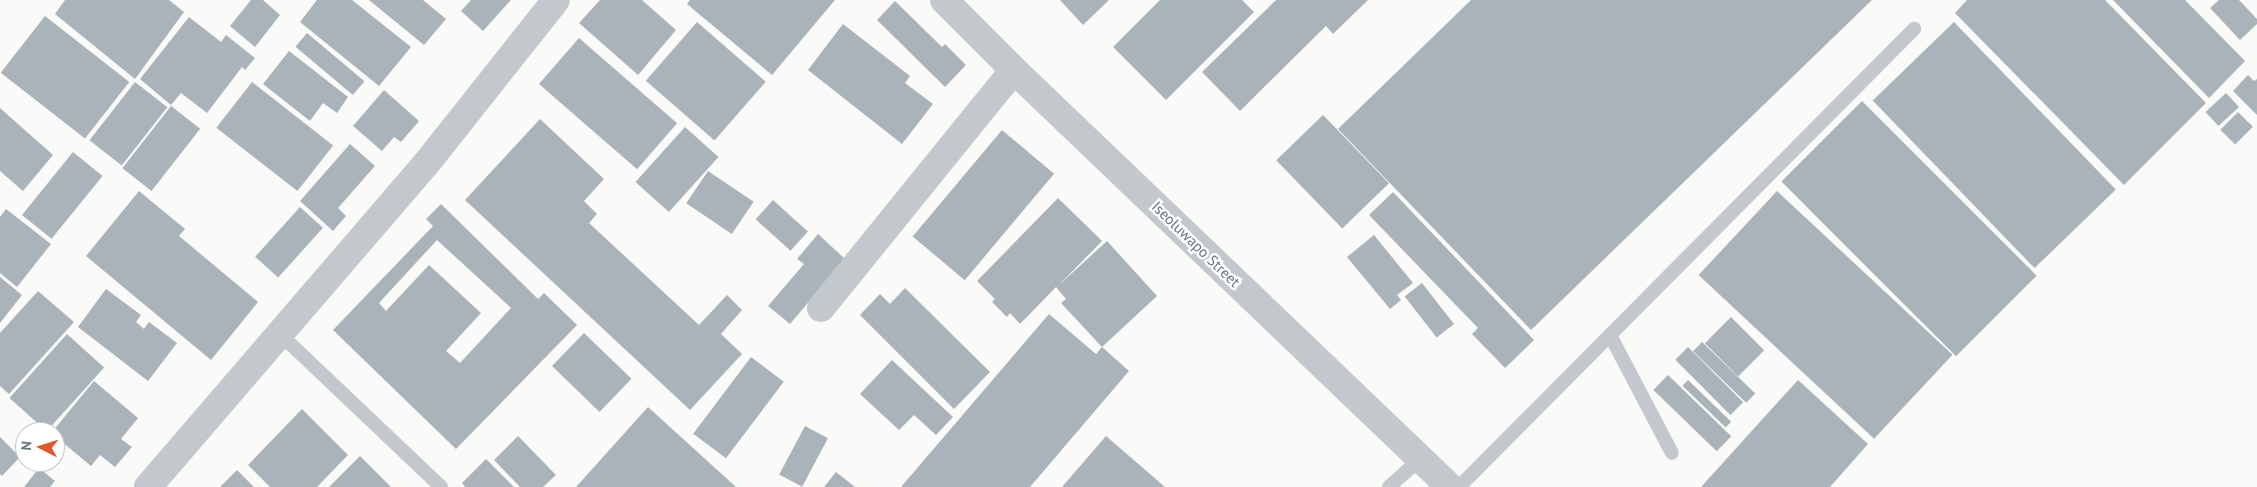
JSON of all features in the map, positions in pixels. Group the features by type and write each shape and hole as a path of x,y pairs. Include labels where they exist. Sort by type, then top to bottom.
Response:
{"street":[{"path":"148,487 426,164 556,0"},
{"name":"Iseoluwapo Street","path":"944,0 1014,70 1450,487"},
{"path":"821,308 1014,70"}],"lane":[{"path":"1459,487 1914,29"},
{"path":"280,334 441,487"},
{"path":"1610,335 1672,453"},
{"path":"1389,487 1420,459"}],"building":[{"path":"65,0 169,0 184,12 135,79 55,14"},
{"path":"251,0 263,0 280,15 255,47 230,26"},
{"path":"317,0 352,0 411,47 379,86 300,22"},
{"path":"369,0 423,0 446,19 424,45"},
{"path":"471,0 511,0 483,31 461,11"},
{"path":"600,0 642,0 676,30 638,75 579,23"},
{"path":"690,0 835,0 772,75 687,4"},
{"path":"1060,0 1109,0 1083,25"},
{"path":"1160,0 1242,0 1254,12 1166,100 1113,47"},
{"path":"1276,0 1368,0 1333,34 1326,26 1240,111 1202,72"},
{"path":"1471,0 1872,0 1531,330 1338,129"},
{"path":"1967,0 2105,0 2206,103 2124,185 1955,13"},
{"path":"2113,0 2185,0 2245,61 2209,98"},
{"path":"2219,0 2239,0 2257,19 2257,24 2240,40 2210,8"},
{"path":"895,1 942,47 945,44 966,65 945,87 877,20"},
{"path":"45,16 129,82 85,139 1,73"},
{"path":"189,17 221,42 226,35 255,58 245,70 242,67 207,113 181,93 171,105 140,79"},
{"path":"697,22 766,82 715,141 646,81"},
{"path":"1954,22 2116,190 2035,268 1873,100"},
{"path":"843,24 910,76 905,83 933,104 902,144 808,70"},
{"path":"307,33 364,81 353,95 295,47"},
{"path":"579,38 677,123 637,169 539,84"},
{"path":"289,51 348,97 337,113 323,103 310,121 263,84"},
{"path":"2248,75 2254,81 2257,79 2257,115 2233,91"},
{"path":"135,82 167,107 122,166 89,140"},
{"path":"252,82 333,145 297,191 216,128"},
{"path":"384,90 419,121 401,142 394,137 382,151 353,126"},
{"path":"2226,93 2239,107 2218,126 2206,112"},
{"path":"1862,101 2037,276 1956,356 1781,182"},
{"path":"171,106 200,129 152,191 122,168"},
{"path":"0,108 53,155 23,191 0,171"},
{"path":"2238,112 2253,127 2235,145 2220,130"},
{"path":"1323,115 1389,183 1342,228 1276,160"},
{"path":"540,119 604,179 584,201 597,214 589,223 699,325 727,295 742,310 721,334 742,354 690,410 465,200"},
{"path":"685,127 718,157 669,212 635,182"},
{"path":"1002,130 1054,174 965,280 913,236"},
{"path":"350,144 375,166 338,208 346,216 333,231 300,201"},
{"path":"73,152 103,176 52,239 22,215"},
{"path":"708,171 754,202 732,234 686,203"},
{"path":"139,191 185,229 179,236 258,302 211,360 86,256"},
{"path":"1777,191 1953,355 1874,439 1699,275"},
{"path":"1393,192 1534,340 1505,368 1472,334 1478,328 1369,215"},
{"path":"1058,198 1102,241 1059,285 1107,241 1157,296 1102,347 1061,303 1066,299 1056,287 1020,324 1010,313 1007,317 992,302 995,299 977,281"},
{"path":"773,200 808,231 791,251 756,219"},
{"path":"441,204 538,299 544,293 577,325 456,449 333,330 433,226 426,219","holes":["437,240 511,308 460,363 446,351 481,313 429,265 386,311 379,303"]},
{"path":"300,207 323,228 278,278 255,257"},
{"path":"6,209 51,244 17,287 0,273 0,217"},
{"path":"818,234 845,259 790,324 768,306 804,264 797,259"},
{"path":"1374,235 1413,283 1397,295 1401,300 1390,309 1347,257"},
{"path":"0,277 22,295 0,323"},
{"path":"1422,283 1454,324 1437,338 1405,297"},
{"path":"905,288 990,372 954,409 860,315 880,294 890,304"},
{"path":"106,289 141,315 136,322 144,329 149,322 177,343 148,381 78,327"},
{"path":"38,291 74,322 9,394 0,386 0,333"},
{"path":"1049,314 1096,354 1102,347 1129,371 1030,487 901,487"},
{"path":"1731,317 1764,350 1738,376 1705,343"},
{"path":"584,333 631,379 600,412 552,366"},
{"path":"67,334 104,367 55,422 36,422 9,398"},
{"path":"1702,342 1755,393 1746,403 1693,351"},
{"path":"1688,347 1743,402 1730,415 1675,360"},
{"path":"751,357 784,382 726,458 693,434"},
{"path":"892,360 953,417 936,435 914,415 899,430 860,394"},
{"path":"1668,375 1731,436 1717,451 1653,390"},
{"path":"1688,380 1731,422 1726,427 1682,386"},
{"path":"1798,380 1868,444 1830,487 1701,487"},
{"path":"94,381 138,418 121,439 132,447 115,467 100,455 91,466 65,444 65,422 60,422"},
{"path":"648,407 736,487 576,487"},
{"path":"302,409 348,455 317,487 270,487 248,465"},
{"path":"805,426 828,438 802,487 779,475"},
{"path":"518,436 556,475 543,487 520,487 494,460"},
{"path":"1106,436 1165,487 1062,487"},
{"path":"0,437 15,452 15,462 2,476 0,474"},
{"path":"360,456 391,487 329,487"},
{"path":"486,459 514,487 465,487 462,483"},
{"path":"237,470 254,487 220,487"},
{"path":"36,472 44,472 55,481 50,487 24,487"},
{"path":"836,472 855,487 824,487"}]}
